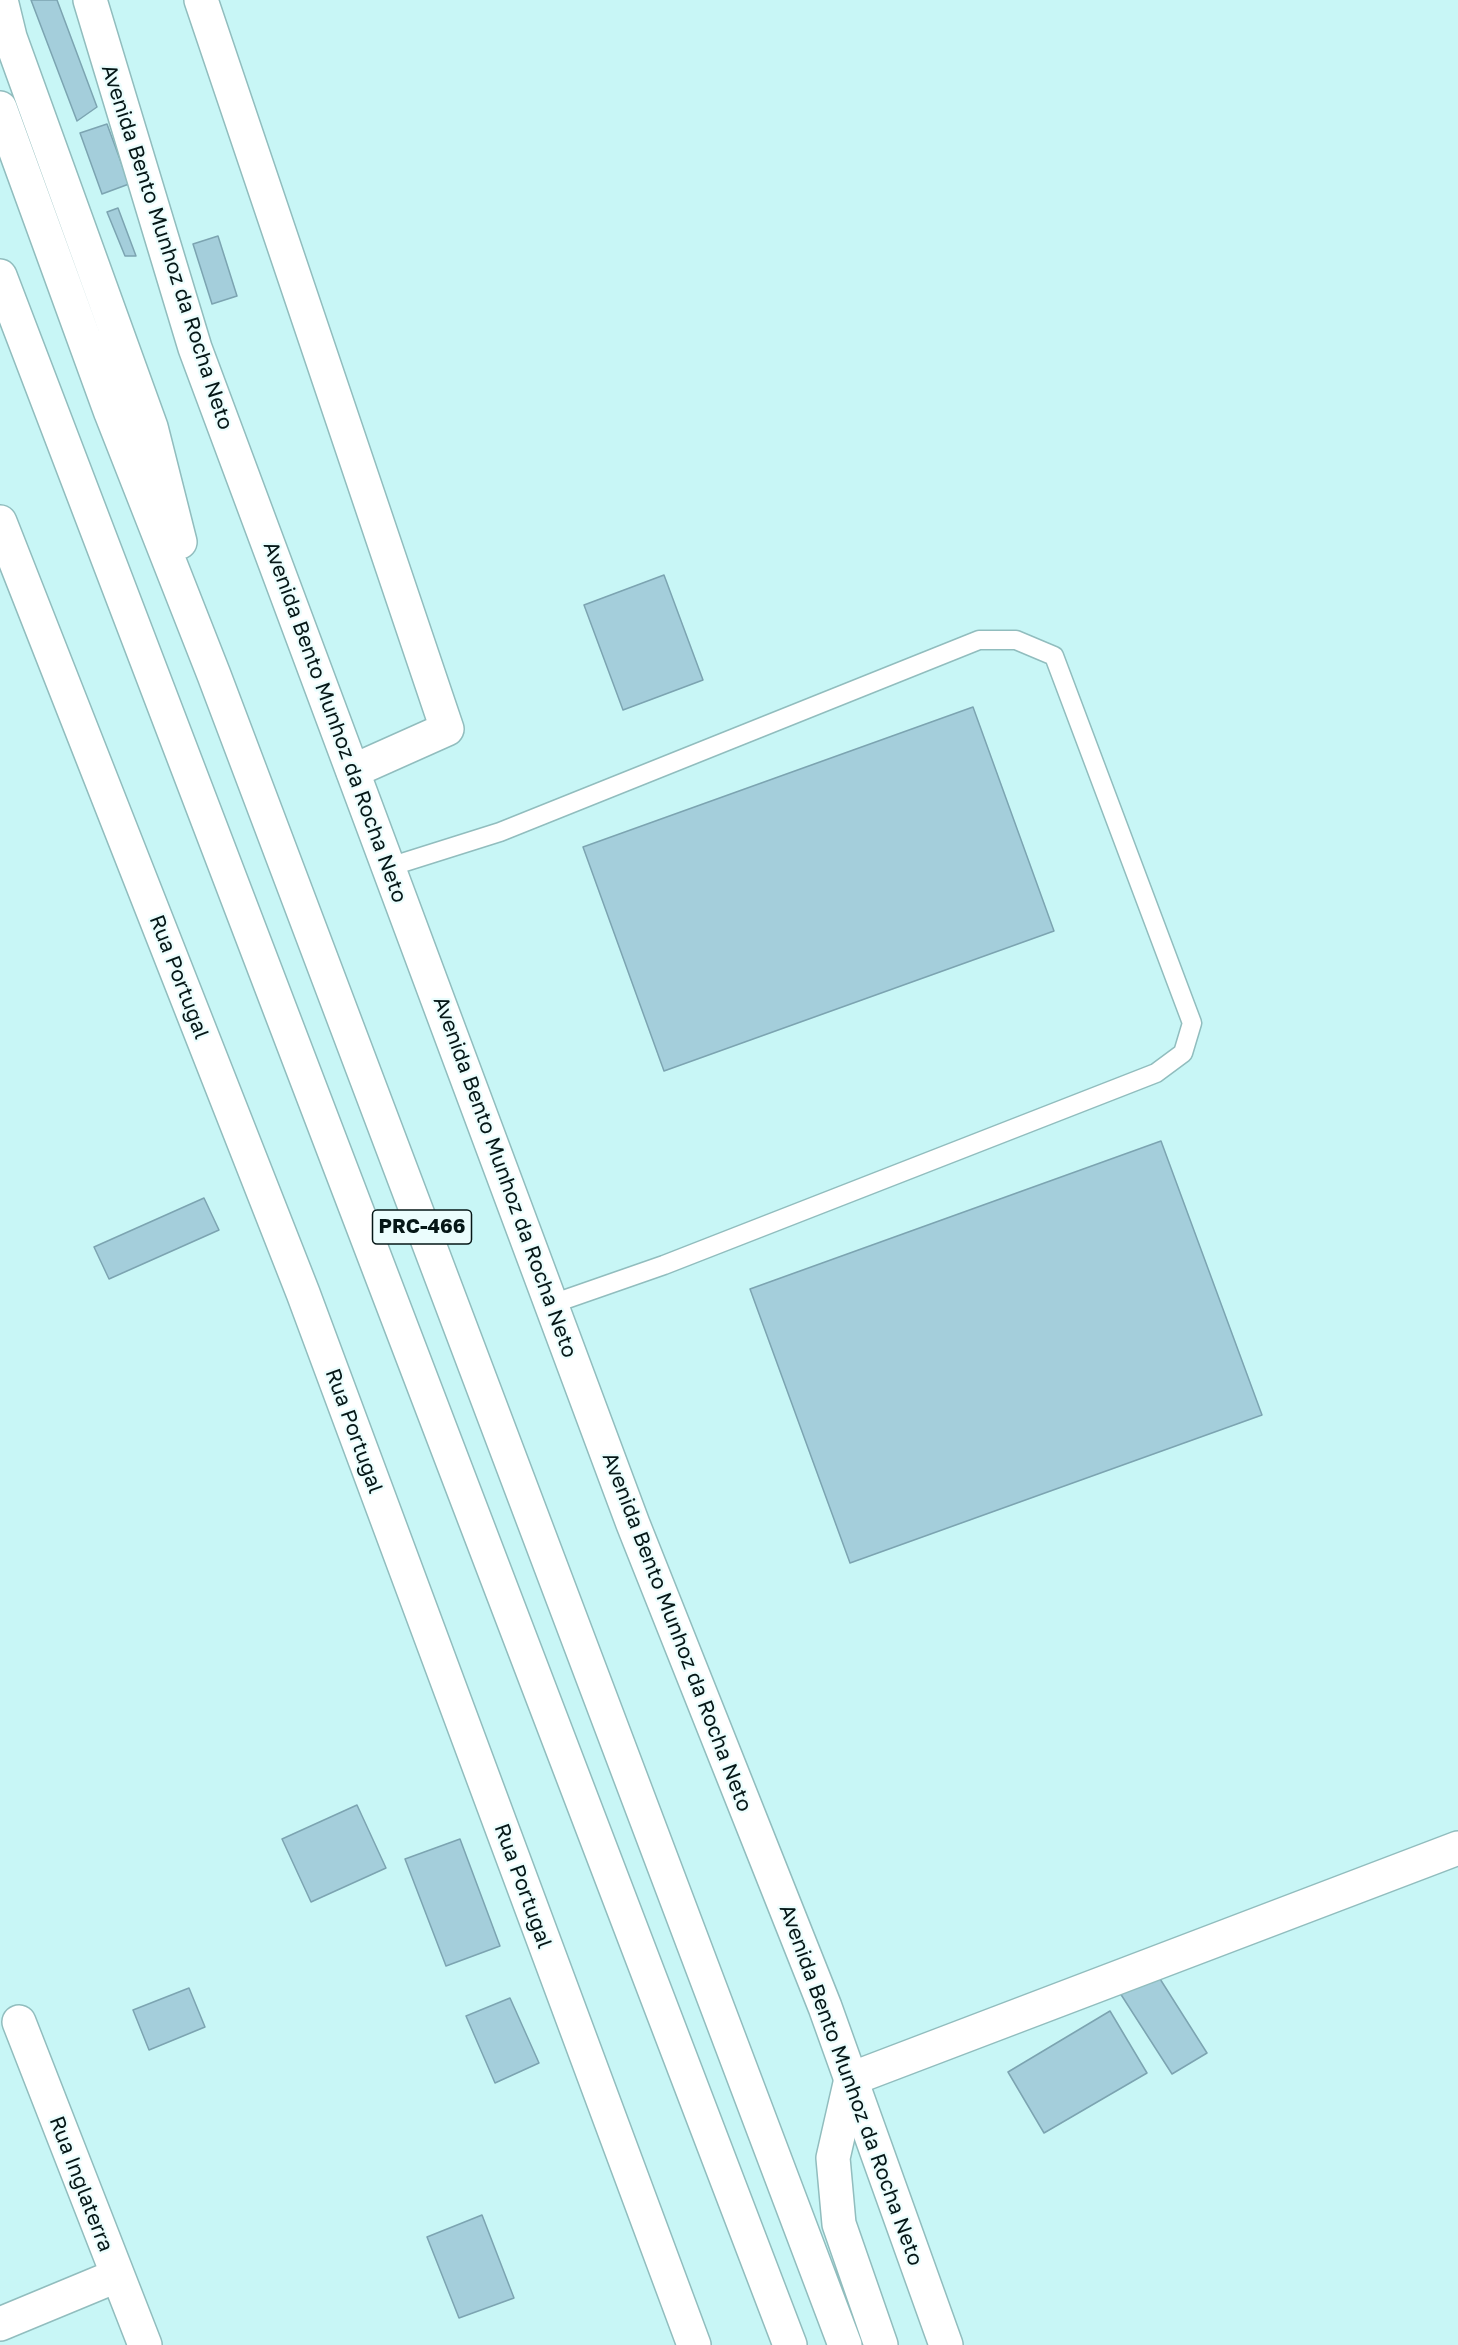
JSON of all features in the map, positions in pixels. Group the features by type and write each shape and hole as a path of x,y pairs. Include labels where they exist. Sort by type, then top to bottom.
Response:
{"main road":[{"path":"1,0 10,37 151,427 213,675"},
{"name":"Avenida Bento Munhoz da Rocha Neto","path":"90,0 195,348 633,1524 825,2007 946,2345"},
{"path":"201,0 447,729 353,771"},
{"name":"PRC-466","path":"0,108 111,412 213,675 845,2345"},
{"name":"PRC-466","path":"0,276 790,2345"},
{"name":"Rua Portugal","path":"0,522 303,1293 694,2345"},
{"path":"881,2345 839,2224 834,2158 851,2079 1458,1848"},
{"name":"Rua Inglaterra","path":"19,2022 116,2276 145,2345"},
{"path":"0,2324 116,2276"}],"lane":[{"path":"389,867 500,832 979,640 1016,640 1054,656 1192,1023 1183,1053 1156,1073 664,1265 552,1304"}],"building":[{"path":"31,0 57,0 97,107 77,121"},
{"path":"107,124 129,184 102,194 80,133"},
{"path":"118,208 136,256 125,256 107,212"},
{"path":"218,236 237,296 212,304 193,244"},
{"path":"664,575 703,680 623,710 584,605"},
{"path":"973,707 1054,931 664,1071 583,847"},
{"path":"1161,1141 1262,1415 850,1563 750,1289"},
{"path":"204,1198 219,1230 109,1279 94,1247"},
{"path":"357,1805 386,1868 311,1902 282,1839"},
{"path":"460,1839 500,1946 446,1966 405,1859"},
{"path":"1155,1971 1207,2053 1172,2074 1120,1993"},
{"path":"189,1988 205,2027 149,2050 133,2010"},
{"path":"510,1998 539,2063 495,2083 466,2016"},
{"path":"1110,2011 1147,2073 1044,2133 1008,2072"},
{"path":"482,2215 514,2298 459,2318 427,2237"}]}
